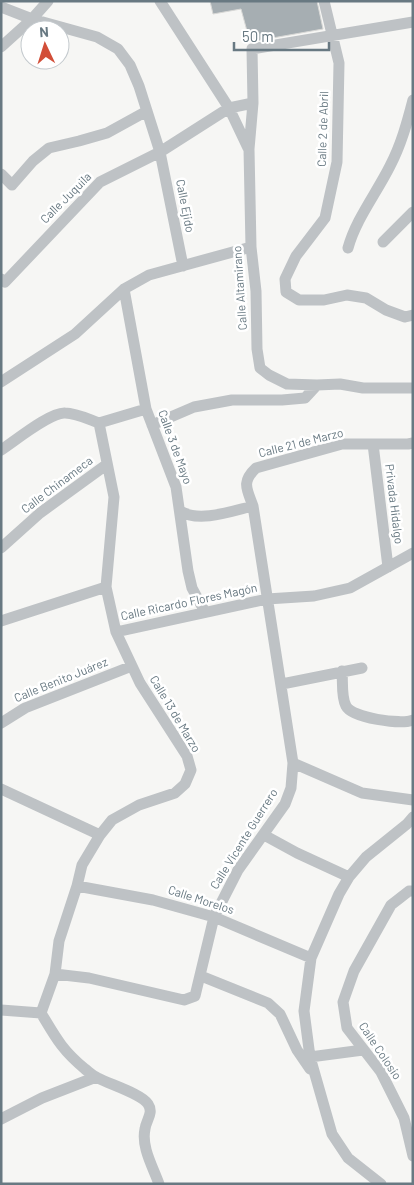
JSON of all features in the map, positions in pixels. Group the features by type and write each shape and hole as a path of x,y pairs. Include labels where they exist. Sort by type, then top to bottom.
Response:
{"street":[{"path":"1,47 48,1"},
{"path":"160,1 230,108 249,149"},
{"name":"Calle 2 de Abril","path":"324,1 339,63 337,162 325,218 296,256 285,279 286,292 299,300 324,300 347,295 366,298 386,310 405,317 413,315"},
{"name":"Calle Ejido","path":"1,7 97,37 118,49 140,86 160,152 183,266"},
{"path":"333,36 413,22"},
{"name":"Calle Altamirano","path":"333,36 252,49 253,103 249,149 251,247 256,292 260,368 287,384 340,384 363,388 413,388"},
{"path":"348,248 353,232 390,166 403,138 413,100"},
{"name":"Calle Juquila","path":"3,280 100,182 160,152 230,108 253,103"},
{"path":"1,174 12,185 33,160 49,148 79,142 107,133 147,111"},
{"path":"384,242 413,212"},
{"path":"1,382 75,334 124,289 149,275 251,247"},
{"name":"Calle 3 de Mayo","path":"124,289 146,409 176,488 192,588 205,612"},
{"path":"152,425 194,407 232,400 305,398 317,385"},
{"path":"1,450 50,417 64,412 99,423 146,409"},
{"name":"Calle 13 de Marzo","path":"41,1012 55,974 59,941 82,865 100,835 112,820 138,805 175,793 185,784 191,770 187,756 149,698 116,632 106,587 114,497 99,423"},
{"name":"Calle 21 de Marzo","path":"256,468 342,444 413,443"},
{"name":"Privada Hidalgo","path":"373,444 388,566"},
{"name":"Calle Chinameca","path":"1,548 40,513 106,465"},
{"name":"Calle Vicente Guerrero","path":"55,974 89,978 184,1000 195,996 214,917 238,870 285,804 291,788 293,763 253,506 246,486 248,475 256,468"},
{"path":"180,511 187,515 216,515 253,506"},
{"name":"Calle Ricardo Flores Magón","path":"116,632 267,599 314,596 350,588 413,553"},
{"path":"1,621 106,587"},
{"name":"Calle Benito Juárez","path":"1,723 25,708 132,666"},
{"path":"282,684 362,668"},
{"path":"342,671 346,706 350,710 367,717 386,721 408,722 413,720"},
{"path":"293,763 362,792 413,800"},
{"path":"1,789 100,835"},
{"path":"381,1184 348,1158 332,1134 314,1075 304,1011 311,958 338,894 366,857 413,817"},
{"path":"264,835 297,853 349,877"},
{"name":"Calle Morelos","path":"77,886 153,900 214,917 311,958"},
{"name":"Calle Colosio","path":"413,891 409,891 391,905 354,971 344,1002 347,1028 381,1072 404,1118 413,1156"},
{"path":"201,976 268,1003 280,1014 297,1050 314,1075"},
{"path":"1,1010 41,1012 60,1046 71,1058 96,1078 147,1101 151,1108 150,1116 144,1128 145,1141 148,1157 159,1184"},
{"path":"310,1057 363,1050"},
{"path":"1,1119 42,1098 96,1078"}],"building":[{"path":"210,1 317,1 323,29 250,42 241,9 213,14"}]}
